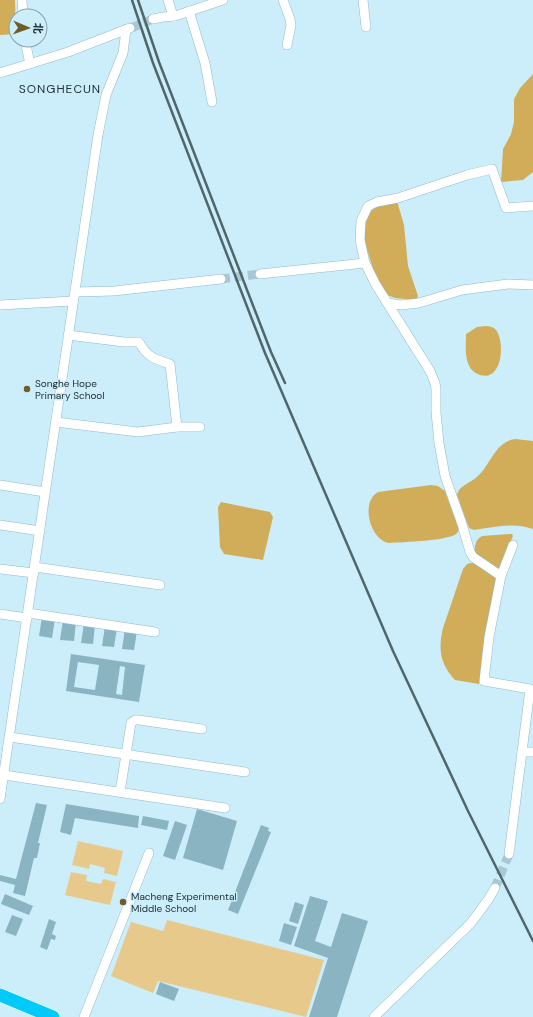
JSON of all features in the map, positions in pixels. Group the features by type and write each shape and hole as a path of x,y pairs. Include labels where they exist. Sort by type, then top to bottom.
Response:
{"highway":[{"path":"0,995 53,1017"}],"street":[{"path":"168,0 173,16"},
{"path":"153,19 189,12 223,0"},
{"path":"283,0 291,25 288,45"},
{"path":"363,0 366,27"},
{"path":"189,12 205,62 212,102"},
{"path":"0,73 30,64 128,29 123,53 106,95 98,135 0,799"},
{"path":"27,48 30,64"},
{"path":"501,576 473,557 470,552 445,476 439,443 435,383 430,371 376,285 365,263 360,240 360,231 368,206 377,202 398,198 467,175 492,169 506,208 533,206"},
{"path":"260,274 365,263"},
{"path":"0,305 221,279"},
{"path":"387,303 401,305 419,303 462,290 508,284 533,285"},
{"path":"68,335 124,342 139,342 148,356 170,364 178,427"},
{"path":"56,422 138,432 178,427 200,427"},
{"path":"0,485 46,492"},
{"path":"0,525 40,531"},
{"path":"509,854 530,689 484,681 489,637 501,576 513,545"},
{"path":"0,569 34,570 160,585"},
{"path":"0,614 155,632"},
{"path":"120,792 131,723 135,720 202,729"},
{"path":"10,737 245,772"},
{"path":"522,752 533,752"},
{"path":"4,775 225,808"},
{"path":"84,1017 149,853"},
{"path":"374,1017 471,923 495,888"}],"shaded area":[{"path":"0,0 15,0 15,8 8,8 8,34 0,35"},
{"path":"533,74 533,172 523,180 501,182 503,149 511,134 514,122 514,99 520,88"},
{"path":"397,201 404,225 408,266 418,296 417,300 395,298 387,295 375,275 364,240 366,221 371,211 378,206"},
{"path":"485,326 495,329 499,335 501,343 498,367 488,376 480,375 471,368 468,363 466,352 466,334 477,327"},
{"path":"515,439 533,441 533,529 511,525 474,530 469,528 457,495 458,492 463,486 483,471 494,454 503,444"},
{"path":"431,485 438,486 445,491 458,528 457,533 446,538 414,542 389,543 382,540 372,528 370,520 369,504 373,497 378,492"},
{"path":"221,502 270,512 273,517 263,560 224,554 220,547 218,507"},
{"path":"512,534 513,536 498,570 475,555 476,544 482,536"},
{"path":"471,563 485,569 492,574 496,580 479,684 455,680 443,662 441,649 441,636 443,628 463,569 467,564"},
{"path":"78,841 123,851 117,876 104,873 105,868 90,864 89,869 72,865"},
{"path":"71,872 87,875 86,881 101,884 103,879 116,882 110,905 65,895"},
{"path":"167,920 324,960 306,1017 158,981 153,993 111,976 131,922 163,931"}],"building":[{"path":"42,617 55,619 52,638 39,636"},
{"path":"63,620 76,622 74,641 60,640"},
{"path":"84,623 95,625 93,644 81,643"},
{"path":"105,626 117,628 114,647 102,646"},
{"path":"125,629 137,631 134,650 122,649"},
{"path":"71,654 145,665 139,702 66,691","holes":["78,662 99,665 95,690 74,687","120,666 125,667 122,695 116,694"]},
{"path":"36,803 47,805 38,843 40,843 37,858 34,858 25,896 13,893 15,885 0,881 0,875 16,879"},
{"path":"66,804 139,816 138,828 75,818 71,835 60,832"},
{"path":"197,809 237,821 223,870 183,858"},
{"path":"143,816 169,821 167,830 141,825"},
{"path":"175,821 187,825 175,860 163,856"},
{"path":"261,825 269,828 268,831 271,832 238,914 228,910"},
{"path":"5,894 33,906 29,915 1,904"},
{"path":"310,896 328,901 315,941 331,947 342,913 368,921 337,1017 309,1017 328,958 294,946"},
{"path":"295,902 304,905 298,924 289,921"},
{"path":"12,915 23,919 16,936 5,932"},
{"path":"49,919 56,922 52,934 56,936 55,940 51,939 47,950 40,947"},
{"path":"284,923 297,927 291,945 279,941"},
{"path":"160,982 179,989 174,1001 156,994"}],"tunnel":[{"path":"131,28 153,19"},
{"path":"221,279 260,274"},
{"path":"495,888 509,854"}],"railway":[{"path":"132,0 153,63 265,353 393,651 468,811 533,941"},
{"path":"138,0 159,62 271,352 285,383"}],"place":[{"name":"Songhe Hope Primary School","path":"27,389"},
{"name":"Macheng Experimental Middle School","path":"123,902"}],"district":[{"name":"SONGHECUN","path":"60,89"}]}
